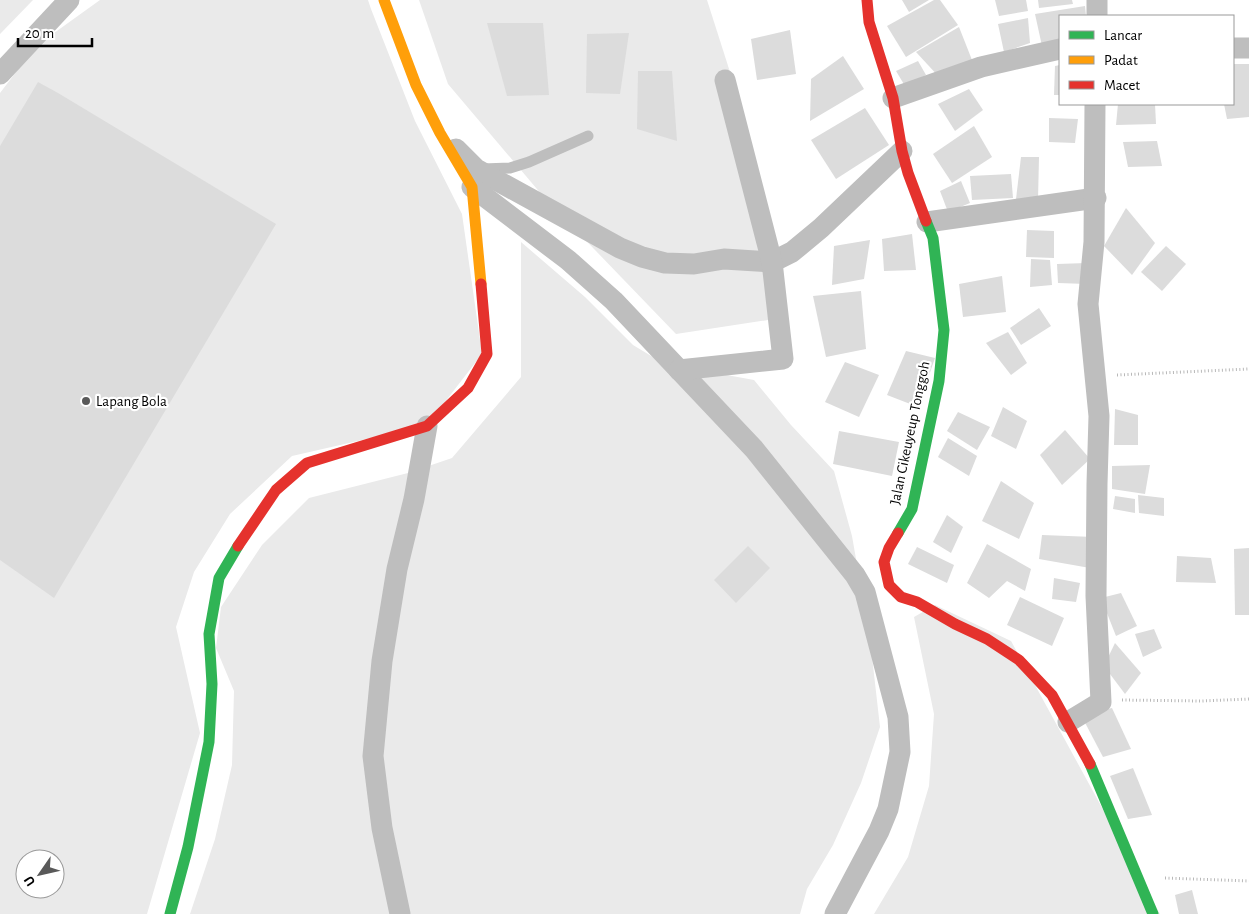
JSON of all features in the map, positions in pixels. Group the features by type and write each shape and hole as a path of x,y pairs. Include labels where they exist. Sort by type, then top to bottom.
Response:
{"street":[{"path":"0,74 69,0"},
{"path":"384,0 416,85 440,133 474,178 614,302 754,449 855,575 865,592 898,717 900,752 888,809 835,914"},
{"name":"Jalan Cikeuyeup Tonggoh","path":"867,0 869,22 893,98 902,151 908,173 933,238 944,330 940,381 912,509 889,548 884,562 889,585 901,597 917,602 955,624 987,639 1020,660 1052,695 1096,777 1153,914"},
{"path":"1097,0 1097,15"},
{"path":"1234,48 1249,48"},
{"path":"893,98 981,67 1059,49"},
{"path":"679,370 783,359 772,262 725,80"},
{"path":"1068,722 1101,702 1096,596 1099,416 1088,304 1096,198 1095,105"},
{"path":"474,178 642,257 665,263 694,264 724,259 772,262 792,252 821,228 902,151"},
{"path":"170,914 188,846 209,742 212,684 209,634 219,578 246,532 276,490 307,464 427,426 468,388 487,354 474,178"},
{"path":"927,222 1096,198"},
{"path":"400,914 382,828 373,756 382,661 397,569 414,499 427,426"}],"lane":[{"path":"474,178 529,162 588,136"}],"path":[{"path":"1096,375 1249,369"},
{"path":"1101,702 1114,700 1201,701 1249,699"},
{"path":"1138,876 1249,881"}],"shaded area":[{"path":"0,0 33,0 0,34"},
{"path":"100,0 368,0 415,121 462,214 482,354 431,420 384,435 292,456 230,514 194,572 176,627 200,733 147,914 0,914 0,93 36,46"},
{"path":"419,0 707,0 730,72 773,273 768,320 676,334 542,195 448,84"},
{"path":"521,242 585,297 633,345 676,371 705,371 754,380 791,425 834,471 852,536 870,639 880,727 861,783 833,845 807,889 800,914 190,914 215,839 232,765 234,691 216,648 221,607 262,545 309,498 408,473 452,458 521,377"},
{"path":"935,605 1011,641 1160,914 874,914 908,857 929,786 934,714 914,617"}],"building":[{"path":"902,0 929,0 909,12"},
{"path":"934,0 940,0 958,25 906,57 887,26"},
{"path":"995,0 1026,0 1028,11 999,16"},
{"path":"1038,0 1072,0 1073,4 1039,8"},
{"path":"1085,6 1086,15 1059,15 1059,43 1042,46 1035,14"},
{"path":"1028,18 1030,43 1004,52 998,24"},
{"path":"487,23 543,23 549,95 507,96"},
{"path":"959,27 972,60 940,78 916,52"},
{"path":"790,30 796,74 757,80 751,39"},
{"path":"629,33 620,94 586,93 587,34"},
{"path":"843,56 864,89 810,121 811,79"},
{"path":"918,61 926,75 905,86 896,71"},
{"path":"1234,64 1249,64 1249,117 1227,119 1224,105 1234,105"},
{"path":"1059,65 1059,95 1054,95 1055,66"},
{"path":"638,71 672,71 677,141 637,129"},
{"name":"Lapang Bola","path":"38,82 276,224 54,598 0,560 0,146"},
{"path":"969,89 983,110 955,131 938,104"},
{"path":"1118,105 1155,105 1156,124 1116,125"},
{"path":"865,108 889,145 836,179 811,140"},
{"path":"1049,118 1078,119 1075,143 1049,142"},
{"path":"974,126 992,157 952,183 933,154"},
{"path":"1157,141 1162,166 1128,167 1123,142"},
{"path":"1021,157 1039,157 1038,200 1016,199"},
{"path":"1011,174 1013,198 972,200 970,176"},
{"path":"961,181 970,203 948,212 940,191"},
{"path":"1126,208 1155,243 1132,275 1104,246"},
{"path":"1027,230 1054,231 1054,258 1026,257"},
{"path":"912,234 916,270 884,271 882,239"},
{"path":"870,240 864,279 832,285 834,246"},
{"path":"1166,246 1186,264 1162,291 1141,272"},
{"path":"1031,259 1050,260 1052,285 1030,287"},
{"path":"1087,263 1087,284 1058,283 1057,264"},
{"path":"1002,276 1006,312 963,317 959,284"},
{"path":"861,291 866,349 826,357 813,296"},
{"path":"1039,308 1051,326 1021,345 1010,328"},
{"path":"1008,332 1027,363 1011,375 986,343"},
{"path":"906,351 935,358 918,407 887,395"},
{"path":"845,362 879,375 859,417 825,402"},
{"path":"1003,407 1027,421 1016,449 991,436"},
{"path":"1115,409 1138,415 1138,445 1114,445"},
{"path":"958,412 990,427 977,450 947,431"},
{"path":"1065,430 1090,459 1062,485 1040,455"},
{"path":"839,431 899,442 892,476 833,464"},
{"path":"948,438 977,456 969,476 938,457"},
{"path":"1150,465 1145,494 1112,489 1112,466"},
{"path":"1001,481 1034,503 1019,539 982,521"},
{"path":"1138,495 1164,498 1164,516 1139,513"},
{"path":"1115,496 1135,499 1135,513 1113,509"},
{"path":"947,515 963,527 951,553 933,542"},
{"path":"1042,535 1094,537 1090,568 1039,559"},
{"path":"987,544 1031,569 1025,591 1007,581 989,598 967,583"},
{"path":"748,546 770,568 736,603 714,580"},
{"path":"917,547 954,565 947,583 908,564"},
{"path":"1249,548 1249,615 1235,615 1234,549"},
{"path":"1177,556 1211,558 1216,583 1176,582"},
{"path":"1054,578 1080,583 1076,602 1052,599"},
{"path":"1121,593 1137,626 1116,636 1101,598"},
{"path":"1020,597 1064,618 1052,646 1007,625"},
{"path":"1154,629 1162,648 1143,657 1135,634"},
{"path":"1115,643 1141,673 1125,694 1104,666"},
{"path":"1112,708 1131,749 1103,757 1081,715"},
{"path":"1133,768 1152,815 1128,819 1110,776"},
{"path":"1192,890 1198,914 1179,914 1175,895"}],"traffic: fast":[{"path":"898,533 912,509 939,381 944,330 933,238 926,221"},
{"path":"170,914 188,847 209,742 212,684 209,634 219,578 238,546"},
{"path":"1090,764 1153,914"}],"traffic: slow":[{"path":"384,0 416,85 440,133 472,187 481,284"}],"traffic: jam":[{"path":"867,0 869,22 893,98 902,151 926,221"},
{"path":"238,546 276,490 307,463 427,426 468,388 487,354 481,284"},
{"path":"898,533 889,548 884,562 889,585 901,597 917,602 955,624 987,639 1019,660 1052,695 1090,764"}],"place":[{"name":"Lapang Bola","path":"86,401"}]}
